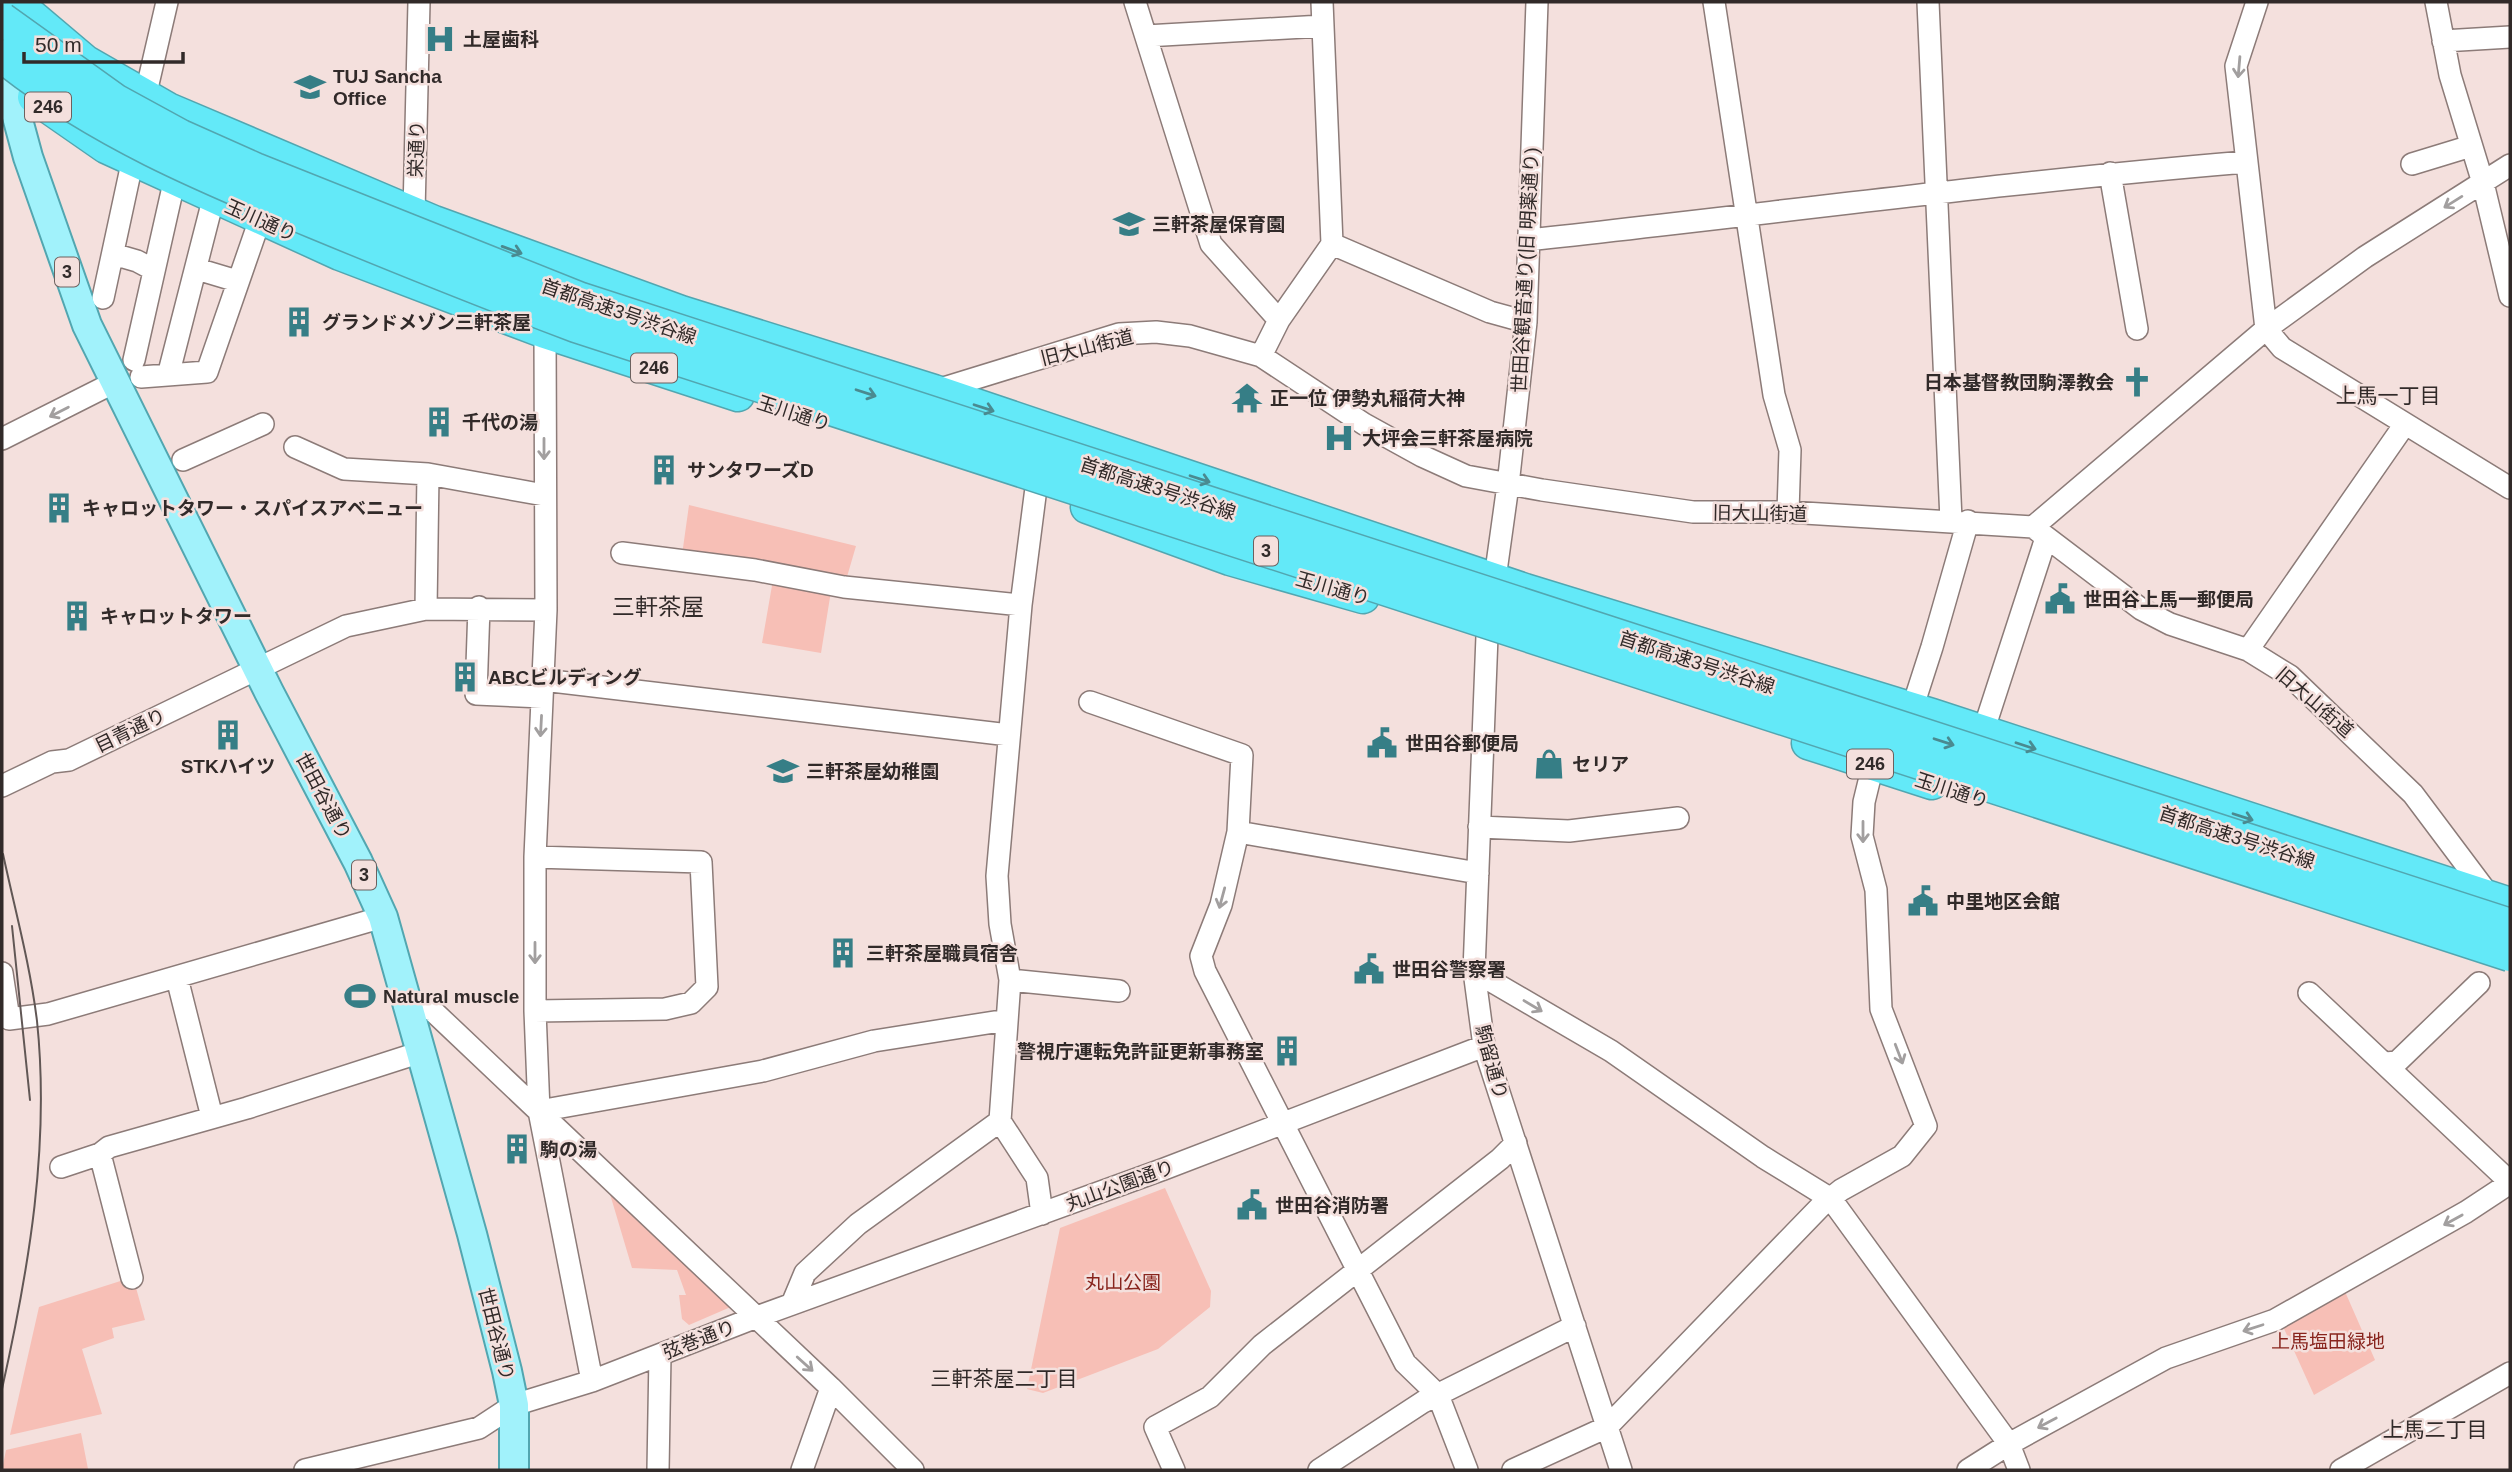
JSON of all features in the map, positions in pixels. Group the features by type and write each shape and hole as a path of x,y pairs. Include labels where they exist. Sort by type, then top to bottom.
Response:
{"highway":[{"path":"15,12 86,62 145,97 247,145 414,212 681,312 934,391 1494,579 1912,709 2501,901"},
{"name":"首都高速3号渋谷線","path":"15,12 104,93 181,136 281,180 581,299 2510,926"},
{"name":"首都高速3号渋谷線","path":"2,65 182,166 425,268 576,326 2510,955"},
{"name":"玉川通り","path":"2,65 92,139 174,180 340,254 545,332 1035,488 1230,559 1487,636 1873,765 2510,968"},
{"name":"246","path":"2,65 51,84 155,145 266,194 519,298 639,363"}],"main road":[{"name":"世田谷通り","path":"2,65 28,157 87,325 130,373 257,668 358,862 383,917 472,1234 514,1405 514,1470"}],"street":[{"path":"145,97 167,2"},
{"name":"栄通り","path":"414,212 419,2"},
{"path":"1135,2 1211,244 1279,320"},
{"path":"1261,356 1279,320 1332,244 1322,2"},
{"name":"世田谷観音通り(旧 明薬通り)","path":"1487,636 1508,485 1526,322 1537,2"},
{"path":"1714,2 1774,395 1790,450 1788,512"},
{"path":"1513,1470 1607,1427 1821,1206 1841,1190 1902,1156 1926,1126 1881,1009 1875,890 1862,836 1864,802 1873,765 1912,709 1959,521 1936,191 1928,2"},
{"path":"2257,2 2236,66 2266,329 2282,348 2510,488"},
{"path":"2435,2 2449,75 2483,183 2510,296"},
{"path":"1146,36 1322,26"},
{"path":"2443,41 2510,37"},
{"path":"2,65 37,55 61,52 86,62"},
{"path":"2412,164 2471,146"},
{"path":"1528,240 1746,216 1936,191 2246,162"},
{"path":"1983,732 2039,533 2266,329 2365,257 2510,165"},
{"path":"103,298 131,168"},
{"path":"2110,173 2137,329"},
{"path":"130,373 173,187"},
{"path":"169,372 212,204"},
{"path":"2,439 130,373 207,372 258,225"},
{"path":"1332,244 1490,312 1526,322"},
{"path":"113,254 137,261 154,270"},
{"path":"197,269 237,281"},
{"path":"545,332 546,610 535,858 535,1011 539,1111 592,1381"},
{"name":"旧大山街道","path":"934,391 1119,334 1156,332 1190,336 1261,356 1364,424 1422,456 1466,476 1508,485 1693,512 1788,512 1959,521 2039,533 2141,609 2170,624 2248,650 2290,676 2413,794 2501,901"},
{"path":"183,460 263,424"},
{"path":"2248,650 2405,424"},
{"path":"295,447 344,469 428,474 544,495"},
{"path":"426,609 428,474"},
{"path":"1035,488 1021,606 997,876 1000,924 1010,980 1000,1121 1037,1178 1042,1214"},
{"path":"622,553 755,570 844,586 1021,606"},
{"path":"479,607 476,694 543,688 1009,735"},
{"name":"目青通り","path":"2,786 52,762 69,760 346,626 426,609 479,607 546,610"},
{"name":"駒留通り","path":"1487,636 1474,971 1484,1046 1621,1470"},
{"path":"1090,702 1242,755 1238,832 1221,905 1201,956 1205,971 1405,1363 1438,1395 1467,1470"},
{"path":"1479,827 1569,831 1678,818"},
{"path":"1238,832 1478,873"},
{"path":"535,858 701,862 707,987 691,1003 665,1009 535,1011"},
{"path":"2,973 9,1018 64,1011 383,917"},
{"path":"1474,971 1611,1051 1763,1157 1831,1199 2009,1444 2019,1470"},
{"path":"177,978 212,1117"},
{"path":"1010,980 1119,991"},
{"path":"2386,1063 2397,1062 2479,983"},
{"path":"1968,1470 2009,1444 2179,1352 2275,1320 2466,1212 2510,1182 2309,993"},
{"path":"409,1006 431,1009 754,1318"},
{"path":"539,1111 763,1071 874,1041 1007,1020"},
{"name":"丸山公園通り","path":"754,1318 1042,1214 1484,1046"},
{"path":"61,1167 100,1154 109,1147 421,1052"},
{"path":"792,1304 805,1273 858,1224 1000,1121"},
{"path":"1174,1470 1155,1427 1210,1397 1262,1345 1516,1143"},
{"path":"100,1154 132,1278"},
{"name":"弦巻通り","path":"305,1470 479,1428 514,1405 592,1381 754,1318 831,1388 913,1470"},
{"path":"1319,1470 1438,1395 1575,1326"},
{"path":"658,1470 660,1355"},
{"path":"2340,1470 2510,1373"},
{"path":"802,1470 831,1388"}],"green space":[{"path":"689,505 856,546 844,587 832,585 821,653 762,643 774,574 682,555"},
{"path":"607,1184 733,1306 689,1325 682,1319 679,1295 686,1295 677,1270 632,1268"},
{"name":"丸山公園","path":"1165,1188 1211,1291 1210,1307 1158,1349 1043,1393 1027,1389 1060,1228"},
{"path":"133,1277 145,1320 112,1328 114,1338 82,1349 102,1414 10,1435 39,1307"},
{"name":"上馬塩田緑地","path":"2343,1287 2375,1360 2314,1395 2281,1322"},
{"path":"81,1433 88,1469 2,1470 6,1450"}],"tram line":[{"path":"2,1389 28,1252 39,1160 41,1114 34,1000 3,854"},
{"path":"12,926 30,1100"}],"place":[{"name":"土屋歯科","path":"440,39"},
{"name":"TUJ Sancha Office","path":"310,87"},
{"name":"三軒茶屋保育園","path":"1129,224"},
{"name":"グランドメゾン三軒茶屋","path":"299,322"},
{"name":"日本基督教団駒澤教会","path":"2137,382"},
{"name":"正一位 伊勢丸稲荷大神","path":"1247,398"},
{"name":"千代の湯","path":"439,422"},
{"name":"大坪会三軒茶屋病院","path":"1339,438"},
{"name":"サンタワーズD","path":"664,470"},
{"name":"キャロットタワー・スパイスアベニュー","path":"59,508"},
{"name":"世田谷上馬一郵便局","path":"2060,599"},
{"name":"キャロットタワー","path":"77,616"},
{"name":"ABCビルディング","path":"465,677"},
{"name":"STKハイツ","path":"228,735"},
{"name":"世田谷郵便局","path":"1382,743"},
{"name":"セリア","path":"1549,764"},
{"name":"三軒茶屋幼稚園","path":"783,771"},
{"name":"中里地区会館","path":"1923,901"},
{"name":"三軒茶屋職員宿舎","path":"843,953"},
{"name":"世田谷警察署","path":"1369,969"},
{"name":"Natural muscle","path":"360,996"},
{"name":"警視庁運転免許証更新事務室","path":"1287,1051"},
{"name":"駒の湯","path":"517,1149"},
{"name":"世田谷消防署","path":"1252,1205"}],"district":[{"name":"上馬一丁目","path":"2388,396"},
{"name":"三軒茶屋","path":"658,607"},
{"name":"三軒茶屋二丁目","path":"1004,1379"},
{"name":"上馬二丁目","path":"2435,1430"}]}
